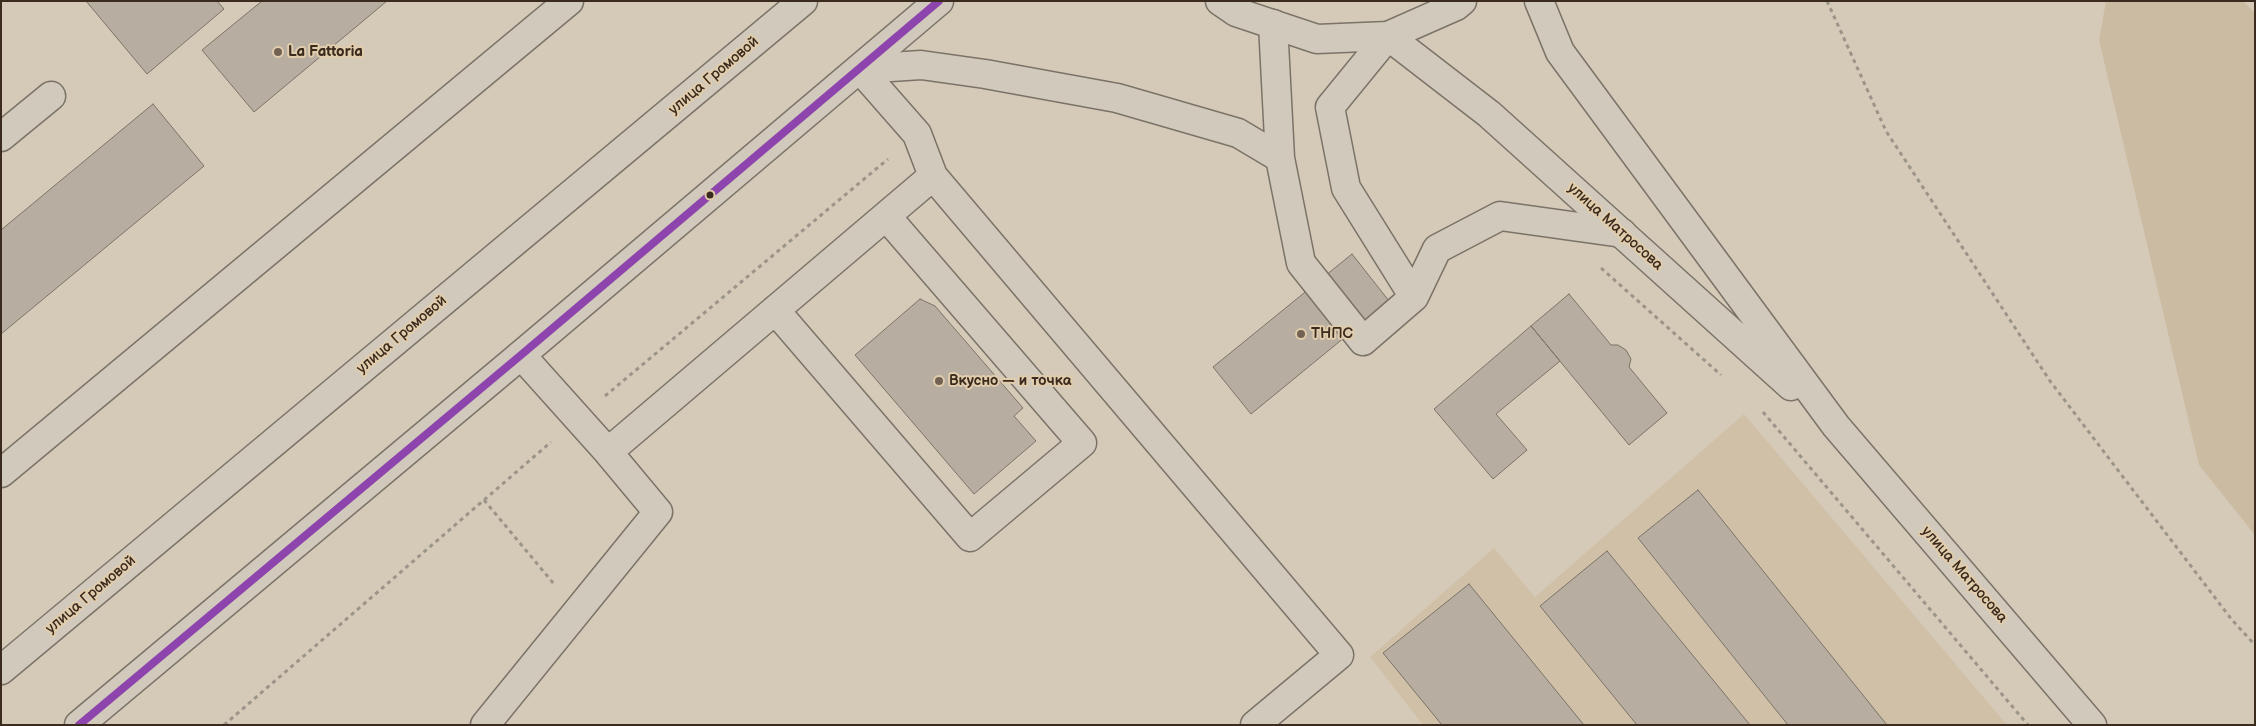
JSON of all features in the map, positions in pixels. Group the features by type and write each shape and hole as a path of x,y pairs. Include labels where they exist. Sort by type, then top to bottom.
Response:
{"main road":[{"path":"1,473 569,1"},
{"name":"улица Громовой","path":"1,670 804,1"},
{"path":"79,725 521,355 939,1"},
{"path":"1220,1 1236,12 1317,39 1388,36 1456,6 1462,1"},
{"name":"улица Матросова","path":"1540,1 1560,52 1836,426 2092,725"},
{"path":"1272,24 1280,158 1300,263 1363,341 1414,297 1437,249 1500,216 1622,233"},
{"path":"1388,36 1330,107 1346,188 1414,297"},
{"name":"улица Матросова","path":"1388,36 1489,114 1836,426"},
{"path":"860,69 921,64 1118,98 1238,133 1280,158"},
{"path":"860,69 917,134 933,176 1339,655 1255,725"},
{"path":"1,137 51,96"},
{"path":"608,452 933,176"},
{"path":"775,310 970,536 1082,443 886,216"},
{"path":"485,725 658,512 608,452 521,355"}],"path":[{"path":"1827,1 1886,131 2050,381 2232,620 2255,645"},
{"path":"1594,262 1727,381"},
{"path":"1757,407 2028,725"},
{"path":"484,500 555,586"}],"shaded area":[{"path":"2106,1 2243,1 2255,13 2255,535 2199,465 2099,40"},
{"path":"1744,414 2007,725 1423,725 1370,657 1494,548 1535,597"}],"building":[{"path":"86,1 217,1 224,9 147,74"},
{"path":"262,1 387,1 254,112 202,50"},
{"path":"153,104 204,166 1,334 1,230"},
{"name":"ТНПС","path":"1352,254 1389,301 1251,414 1213,367"},
{"path":"1569,294 1611,345 1618,345 1626,350 1631,359 1629,367 1667,413 1629,445 1531,326"},
{"name":"Вкусно — и точка","path":"920,299 935,306 1023,408 1014,416 1036,441 974,494 855,355"},
{"path":"1531,326 1560,361 1496,414 1527,450 1493,479 1434,409"},
{"path":"1698,490 1887,725 1788,725 1638,538"},
{"path":"1607,551 1750,725 1637,725 1540,606"},
{"path":"1469,584 1584,725 1442,725 1383,653"}],"transit line":[{"path":"79,725 521,355 939,1"}],"place":[{"name":"La Fattoria","path":"278,52"},
{"name":"ТНПС","path":"1301,334"},
{"name":"Вкусно — и точка","path":"939,381"}]}
